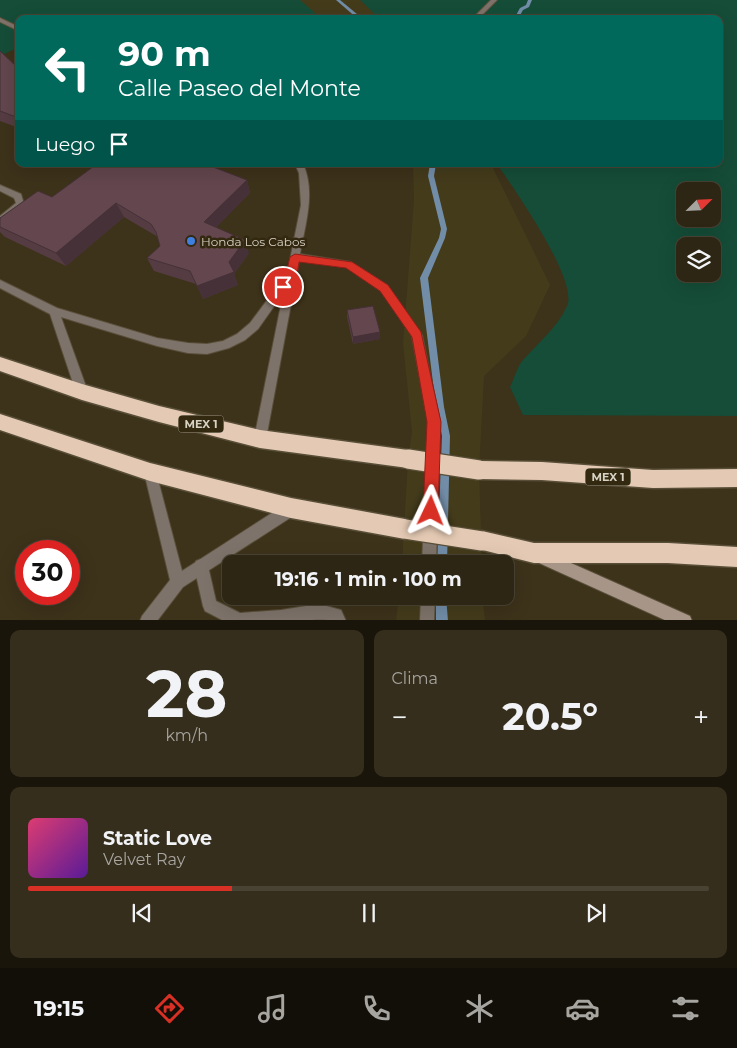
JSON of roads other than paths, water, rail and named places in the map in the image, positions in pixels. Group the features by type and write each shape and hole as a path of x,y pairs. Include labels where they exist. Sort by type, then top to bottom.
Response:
{"highway":[{"name":"MEX 1","path":"0,364 82,392 159,414 260,439 478,470 542,471 653,479 737,478"},
{"path":"0,422 150,472 291,508 482,541 534,553 668,553 737,557"}],"street":[{"path":"479,15 494,0"},
{"path":"0,20 15,27"},
{"path":"260,439 305,205 303,174 300,167"},
{"path":"0,188 18,196 20,204 0,221"},
{"path":"295,257 348,264 384,288 417,335 434,422 429,555"},
{"path":"0,284 54,311 157,342 188,348 207,349 225,345 241,337 254,326 291,275"},
{"path":"54,311 82,392"},
{"path":"150,472 178,582"},
{"path":"147,620 178,582 291,508"},
{"path":"534,553 685,620"},
{"path":"202,566 210,606 239,620 281,617 319,611 336,615 339,620"},
{"path":"427,620 428,605"}],"waterway":[{"path":"338,0 356,15"},
{"path":"518,15 521,9 528,6 530,0"},
{"path":"432,167 431,176 444,229 442,238 424,278 440,407 446,436 442,555"},
{"path":"441,605 442,620"}],"place":[{"name":"Honda Los Cabos","path":"191,241"}]}
